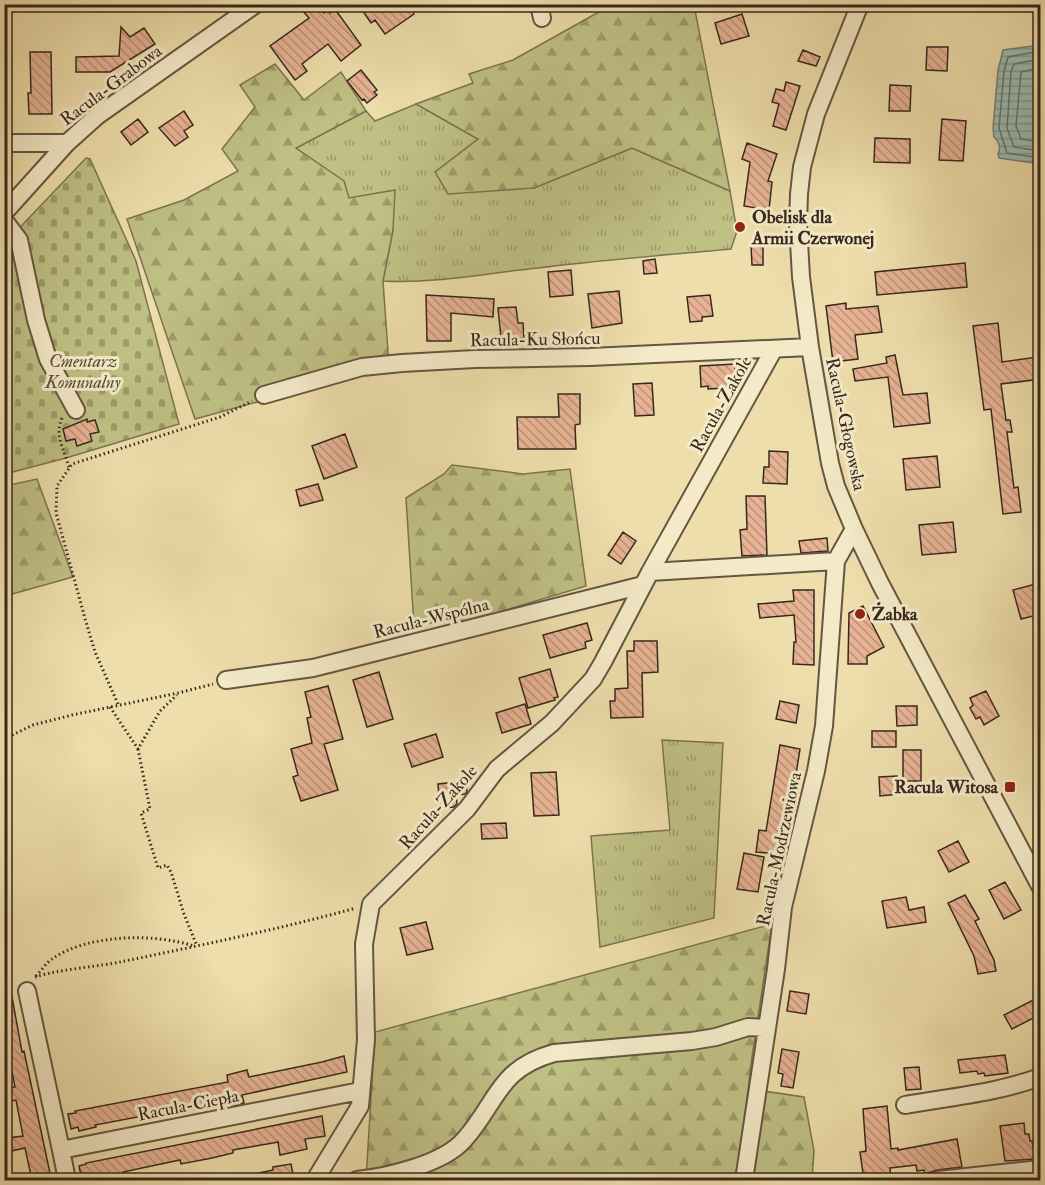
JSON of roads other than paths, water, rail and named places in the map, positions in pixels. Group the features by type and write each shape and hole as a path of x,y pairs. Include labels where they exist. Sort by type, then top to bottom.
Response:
{"street":[{"name":"Racula-Grabowa","path":"4,213 67,143 97,116 256,4"},
{"name":"Racula-Głogowska","path":"860,4 819,105 802,167 798,224 801,277 810,347 832,470 836,486 854,529 923,665 1041,886"},
{"path":"4,143 67,143"},
{"path":"4,220 19,240 36,320 48,359 75,406"},
{"name":"Racula-Ku Słońcu","path":"264,395 362,367 402,363 810,347"},
{"name":"Racula-Zakole","path":"357,1097 366,1040 364,944 371,904 467,808 497,769 552,723 593,679 774,349"},
{"name":"Racula-Modrzewiowa","path":"744,1180 783,907 816,771 824,726 836,561 854,529"},
{"path":"646,579 836,561"},
{"name":"Racula-Wspólna","path":"226,680 314,668 646,579"},
{"path":"30,983 67,1180"},
{"path":"357,1180 372,1179 431,1161 451,1150 463,1141 505,1080 534,1058 554,1053 692,1041 716,1037 748,1027 767,1028"},
{"path":"905,1104 1000,1089 1041,1077"},
{"path":"315,1180 357,1097"},
{"name":"Racula-Ciepła","path":"61,1150 357,1097"},
{"path":"938,1180 1041,1169"}],"water":[{"path":"1040,45 1040,164 999,158 999,145 994,137 993,128 998,70 1003,50"}],"place":[{"name":"Obelisk dla Armii Czerwonej","path":"740,227"},
{"name":"Żabka","path":"860,614"},
{"name":"Racula Witosa","path":"1010,787"}],"park label":[{"name":"Cmentarz Komunalny","path":"83,371"}]}
